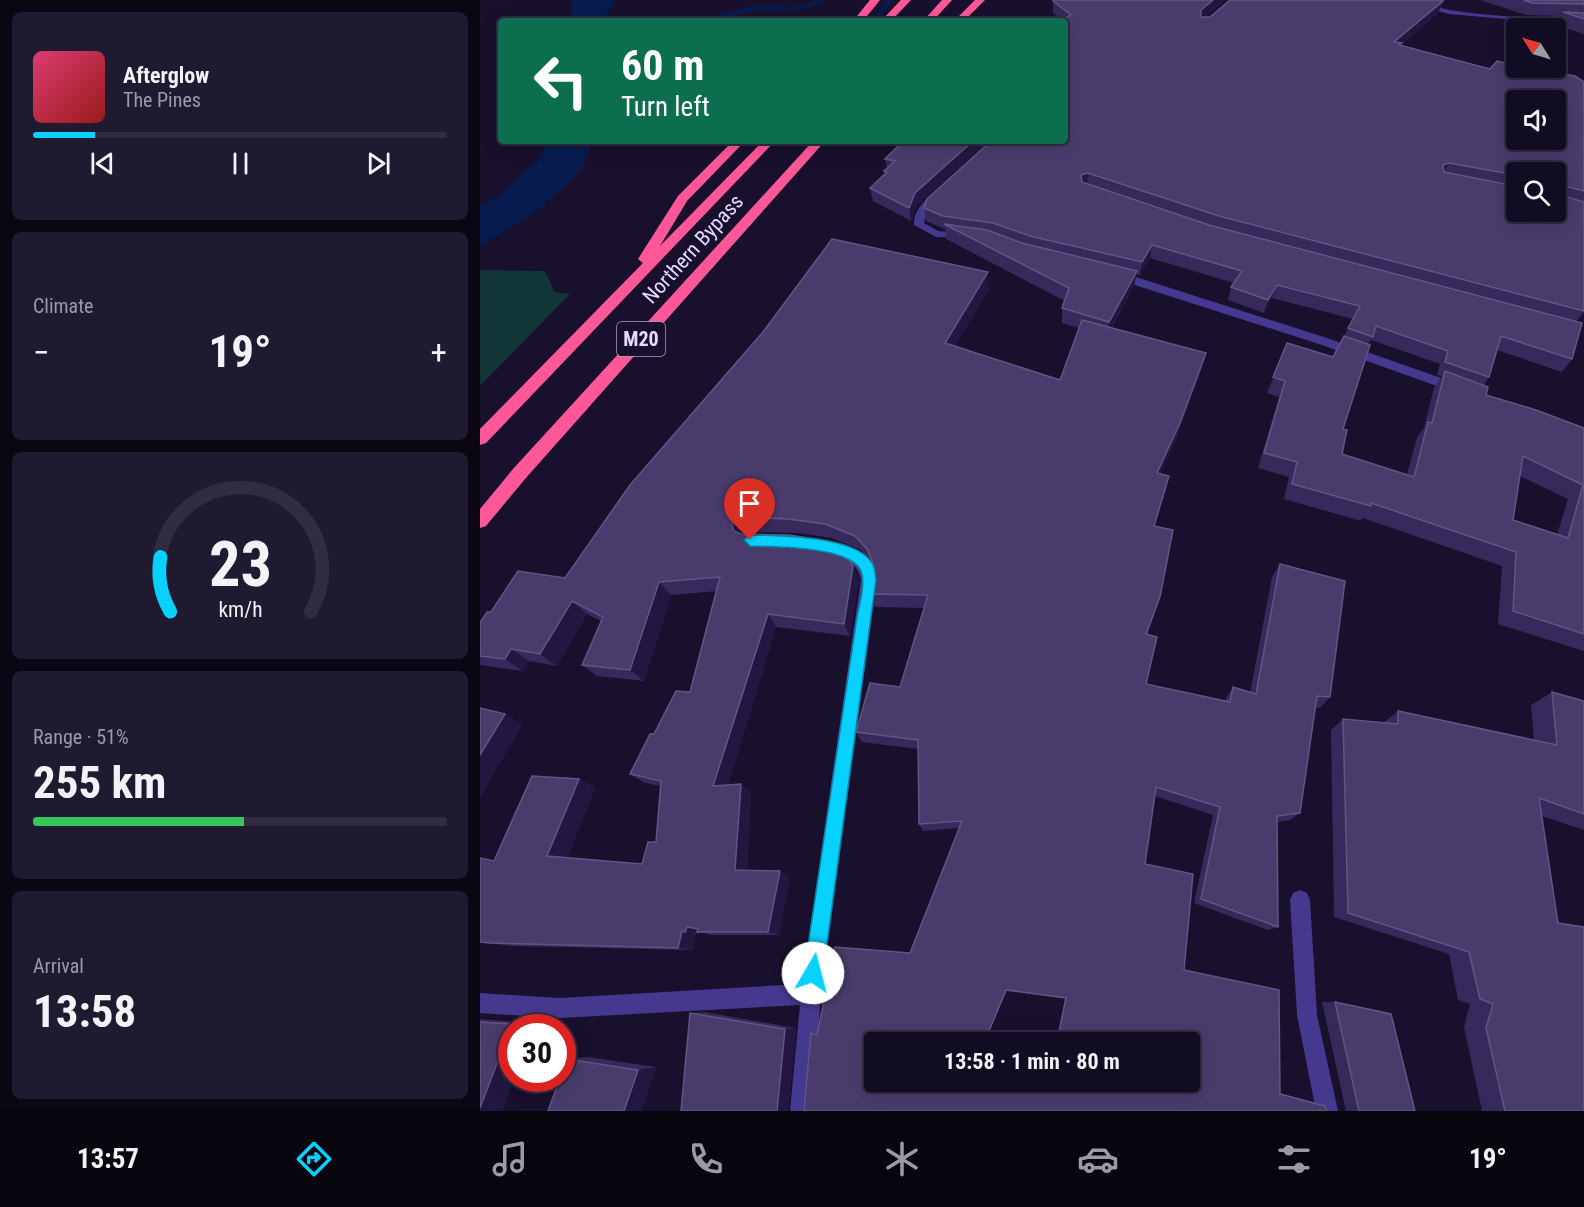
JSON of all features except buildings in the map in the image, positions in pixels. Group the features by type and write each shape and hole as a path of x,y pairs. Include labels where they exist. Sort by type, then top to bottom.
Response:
{"highway":[{"path":"860,18 875,0"},
{"path":"889,18 906,0"},
{"path":"931,18 947,0"},
{"path":"962,18 980,0"},
{"path":"632,281 682,199 736,144"},
{"name":"Northern Bypass","path":"480,439 766,144"},
{"name":"Northern Bypass","path":"480,521 519,474 816,144"},
{"path":"804,158 823,144"}],"street":[{"path":"1404,0 1449,12 1540,20 1584,21"},
{"path":"947,187 922,210 918,218 919,225 936,234 981,239"},
{"path":"1108,272 1315,339 1468,393"},
{"path":"801,1111 811,994 869,579 867,567 857,557 835,548 810,543"},
{"path":"1300,900 1307,1015 1327,1111"},
{"path":"480,1003 560,1008 811,994"}],"green space":[{"path":"480,270 545,271 555,292 570,294 480,386"}],"water":[{"path":"598,0 615,0 606,18 586,18 585,15"},
{"path":"569,144 589,144 583,159 572,176 546,204 514,226 480,245 480,233 527,205 562,169"}],"waterway":[{"path":"588,18 591,0"},
{"path":"715,18 757,8 791,9 812,5 821,0"},
{"path":"874,18 892,0"},
{"path":"480,225 513,207 561,164 569,144"}],"route":[{"path":"750,540 810,543 835,548 857,557 867,567 869,579 813,973"}]}
